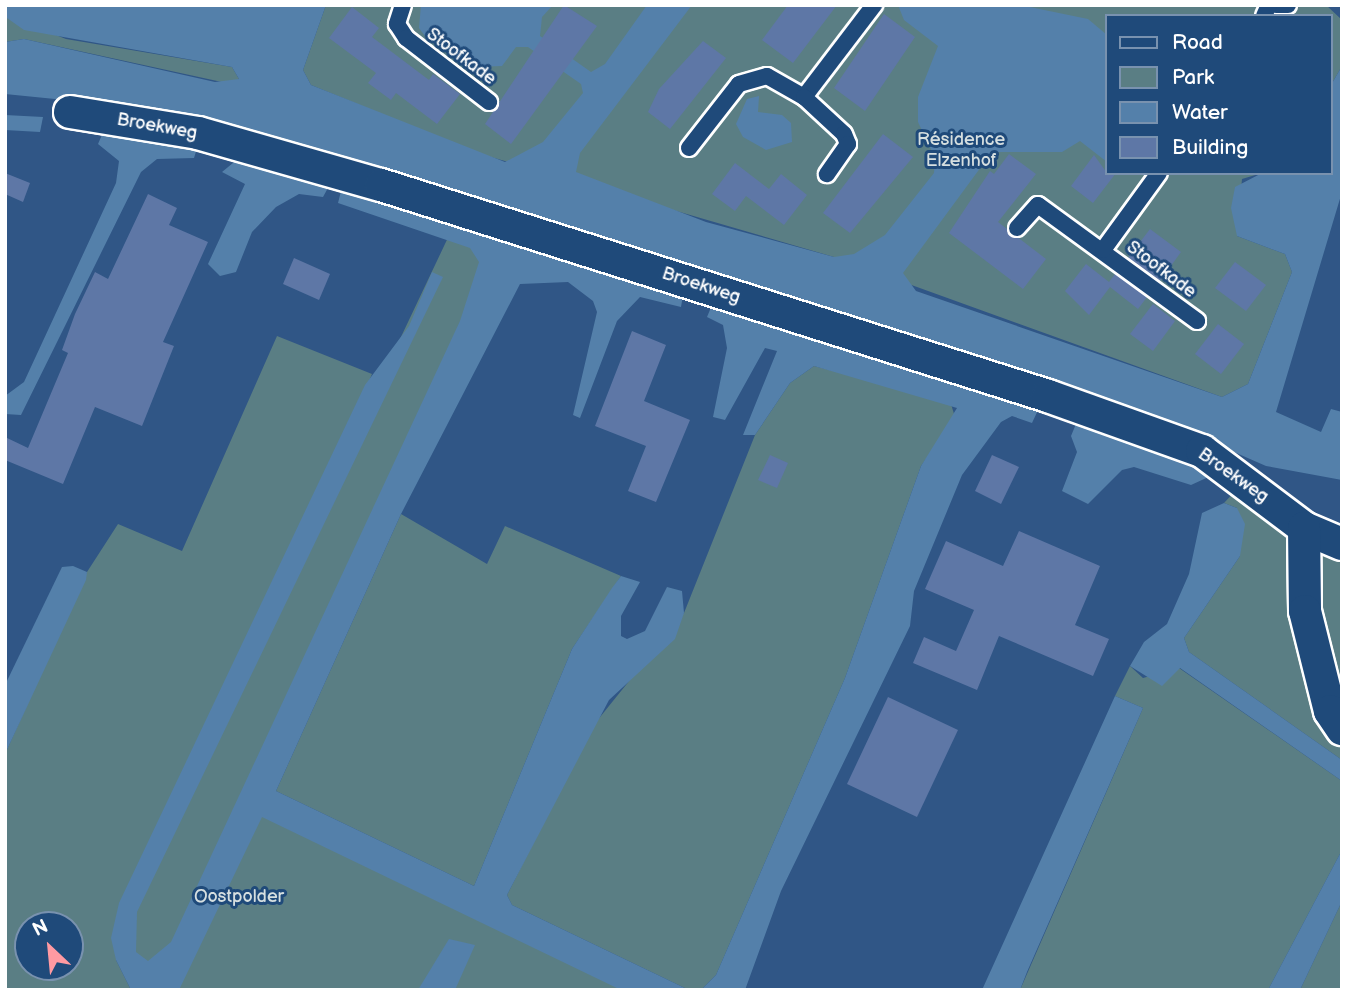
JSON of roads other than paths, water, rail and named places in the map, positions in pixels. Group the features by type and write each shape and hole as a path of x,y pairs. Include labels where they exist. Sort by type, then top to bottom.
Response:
{"street":[{"name":"Broekweg","path":"70,112 198,133 368,182 1048,396 1202,451 1304,528 1342,544"},
{"path":"1304,528 1305,611 1330,711 1342,729"}],"lane":[{"name":"Stoofkade","path":"403,5 397,24 406,38 489,102"},
{"path":"804,97 874,5"},
{"path":"1276,5 1288,5"},
{"path":"689,148 740,83 753,77 781,81 804,97 848,144 827,174"},
{"name":"Stoofkade","path":"1103,250 1158,175"},
{"name":"Stoofkade","path":"1017,228 1038,205 1197,321"}],"water":[{"path":"5,5 326,5 303,70 311,85 505,162 543,142 583,93 581,84 528,47 516,47 502,66 478,67 427,39 419,28 421,5 553,5 542,17 540,36 591,72 605,64 647,5 692,5 580,153 576,172 706,222 834,257 854,254 885,235 934,173 935,158 918,122 918,97 938,46 904,20 898,5 1020,5 1088,19 1106,34 1106,161 1080,141 1062,152 992,152 903,273 916,291 1222,397 1248,384 1292,272 1285,254 1237,236 1231,208 1235,187 1258,175 1333,175 1333,82 1342,66 1342,192 1276,412 1321,432 1331,409 1342,412 1342,480 1266,466 1186,431 95,103 5,94 5,42 24,39 215,82 239,79 232,67 24,30 7,18"},
{"path":"759,96 758,112 782,115 791,123 792,142 766,150 743,137 736,124 747,99"},
{"path":"5,115 43,117 40,132 5,130"},
{"path":"104,130 198,145 194,158 157,159 141,172 21,415 5,414 5,396 24,382 116,183 119,161 98,144"},
{"path":"239,158 329,186 323,197 299,194 276,207 252,232 236,272 220,276 208,264 245,184 222,172"},
{"path":"341,191 683,295 681,307 640,297 617,321 580,418 573,415 597,312 593,301 568,282 520,284 401,514 276,791 474,886 572,649 612,588 621,576 640,582 621,616 621,636 627,639 645,631 667,587 682,591 684,613 675,639 609,700 507,895 512,905 689,990 621,990 262,817 179,990 131,990 116,960 111,938 119,903 365,385 409,326 432,272 443,277 137,912 136,952 148,961 171,942 460,321 479,262 470,248 338,203"},
{"path":"712,305 1039,408 1032,423 1012,416 1001,422 962,475 914,591 910,626 781,891 745,990 701,990 716,975 845,678 921,466 957,408 814,366 790,383 755,435 743,435 777,351 765,348 725,420 713,417 727,348 723,325 707,317"},
{"path":"1078,419 1101,422 1215,474 1191,485 1134,467 1122,470 1088,504 1062,491 1077,452 1071,436"},
{"path":"1224,503 1237,508 1245,524 1240,556 1184,638 1189,652 1342,760 1342,781 1180,668 1162,686 1130,666 1144,642 1167,624 1189,574 1202,513"},
{"path":"73,566 87,572 86,580 5,754 5,685 62,567"},
{"path":"1115,696 1143,708 1020,990 982,990"},
{"path":"1342,850 1342,901 1300,990 1268,990"},
{"path":"449,939 475,945 455,990 418,990"}],"park label":[{"name":"Résidence Elzenhof","path":"961,151"},
{"name":"Oostpolder","path":"239,897"}]}
